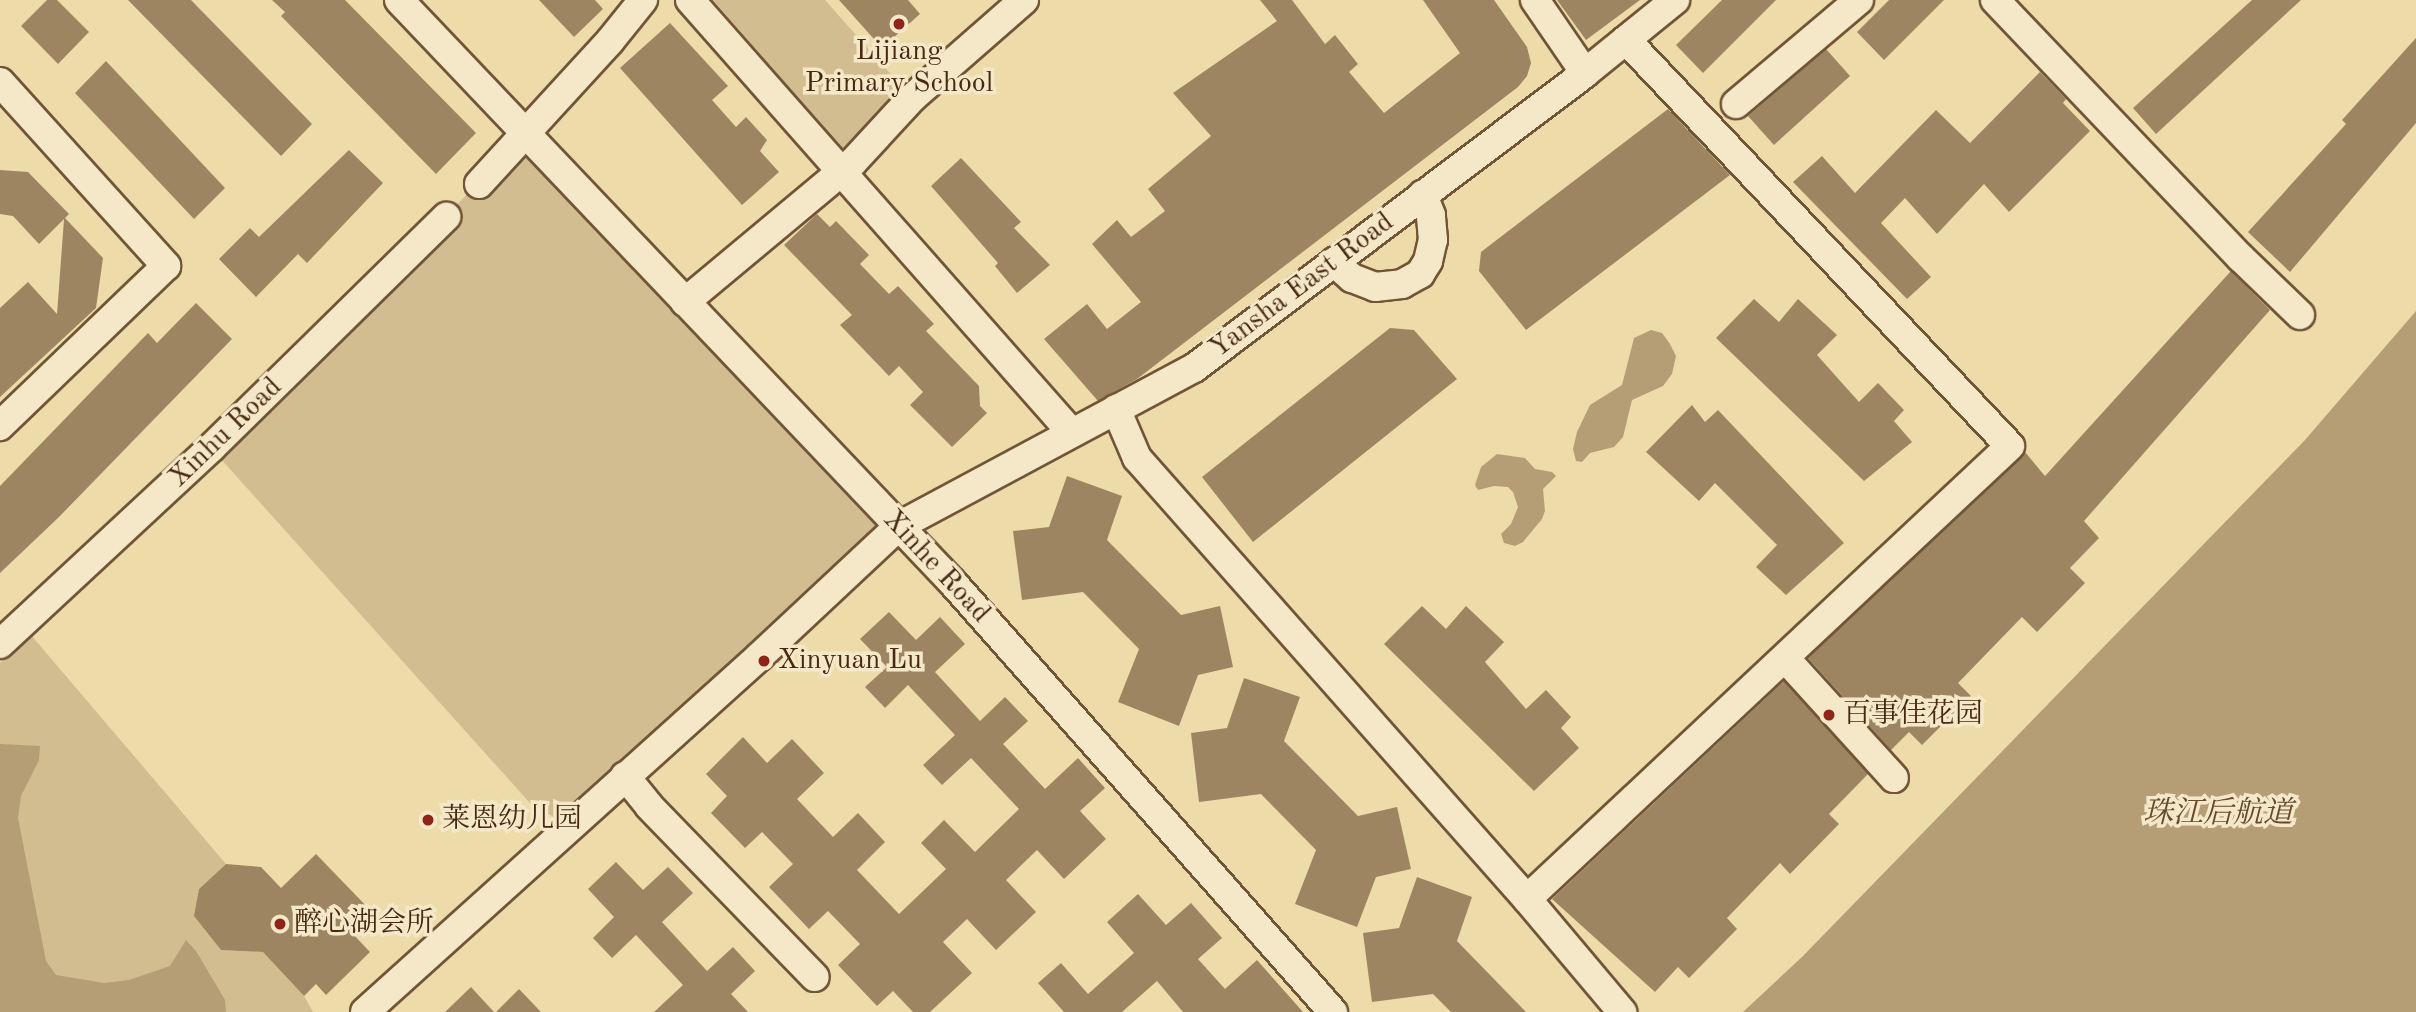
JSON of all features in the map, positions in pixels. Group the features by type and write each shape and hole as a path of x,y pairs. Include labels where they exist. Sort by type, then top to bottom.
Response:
{"street":[{"name":"Xinhe Road","path":"399,0 953,583 1333,1012"},
{"path":"691,0 839,173 1072,433"},
{"path":"685,302 839,173 912,98 1024,0"},
{"path":"1535,0 1585,73"},
{"name":"Yansha East Road","path":"365,1012 898,526 1194,368 1585,73 1675,0"},
{"path":"1736,104 1859,0"},
{"path":"1995,0 2241,258 2300,315"},
{"path":"479,184 527,133 635,3"},
{"path":"1527,899 2010,446 1626,40"},
{"path":"0,82 166,266 0,426"},
{"path":"1334,262 1352,278 1375,287 1402,284 1420,274 1429,261 1433,240 1431,215 1423,195"},
{"name":"Xinhu Road","path":"0,644 211,449 446,217"},
{"path":"1116,409 1137,458 1527,899 1622,1012"},
{"path":"1784,658 1894,778"},
{"path":"625,776 658,815 815,977"}],"shaded area":[{"path":"713,0 825,0 912,98 853,162"},
{"path":"527,133 897,524 560,821 529,802 211,448 343,321"},
{"path":"31,635 226,864 199,889 195,916 221,950 263,952 304,996 313,1012 0,1012 0,663"}],"water":[{"name":"珠江后航道","path":"2416,311 2416,1012 1743,1012 1802,957 2305,440"},
{"path":"1651,330 1662,333 1676,356 1672,374 1663,386 1632,400 1623,437 1614,447 1590,453 1582,462 1576,461 1573,449 1577,432 1590,405 1622,385 1634,338"},
{"path":"1497,454 1525,458 1535,469 1552,472 1556,476 1543,489 1545,511 1542,519 1523,542 1515,546 1504,543 1501,534 1511,524 1518,507 1513,492 1508,487 1494,486 1478,490 1475,485 1481,467"},
{"path":"0,744 40,746 39,760 21,796 18,818 46,961 56,975 104,983 129,980 170,966 186,940 196,951 225,1000 226,1012 0,1012"}],"building":[{"path":"47,0 57,0 89,32 58,64 21,26"},
{"path":"128,0 191,0 312,124 281,156"},
{"path":"272,0 345,0 476,133 436,174 281,16 285,12"},
{"path":"539,0 595,0 603,9 574,37"},
{"path":"839,0 908,0 920,14 882,48"},
{"path":"1260,0 1292,0 1325,44 1335,35 1358,64 1349,72 1384,113 1460,53 1423,0 1494,0 1527,47 1531,63 1527,76 1518,87 1137,379 1098,401 1044,339 1087,304 1107,329 1141,302 1092,244 1117,220 1131,237 1165,211 1148,189 1211,136 1173,93 1277,21"},
{"path":"1557,0 1640,0 1586,40"},
{"path":"1722,0 1776,0 1703,73 1676,45"},
{"path":"1889,0 1944,0 1884,60 1857,32"},
{"path":"2252,0 2301,0 2156,134 2133,108"},
{"path":"670,23 728,86 712,100 736,127 746,117 767,140 760,151 779,172 742,205 620,68"},
{"path":"2416,38 2416,123 2290,272 2248,232 2346,124 2342,120"},
{"path":"1826,49 1850,76 1774,145 1748,116"},
{"path":"106,61 225,188 194,219 75,93"},
{"path":"2040,72 2066,99 2063,103 2090,131 2009,212 1984,184 1937,234 1905,198 1881,223 1931,277 1907,299 1793,182 1822,156 1855,193 1936,110 1970,143"},
{"path":"1668,109 1730,175 1526,330 1479,271 1481,252"},
{"path":"349,150 383,183 307,263 298,254 256,297 219,259 250,228 259,237"},
{"path":"961,158 1021,222 1014,228 1050,265 1017,293 995,266 998,263 931,186"},
{"path":"0,170 28,172 69,214 65,218 103,258 96,308 0,397 0,308 28,282 57,314 64,219 39,244 13,216 0,214"},
{"path":"817,214 830,227 836,221 869,255 860,264 889,294 898,286 934,324 926,331 979,386 980,406 987,413 952,447 910,405 923,392 899,366 889,376 840,325 852,315 784,245"},
{"path":"2231,271 2270,310 2084,521 2099,538 2070,568 2085,583 2037,632 2022,617 1958,683 1971,696 1922,745 1909,732 1891,750 1808,658 2025,452 2045,476"},
{"path":"1754,299 1779,322 1798,299 1837,335 1817,355 1859,402 1878,383 1904,410 1894,421 1912,442 1864,481 1716,338"},
{"path":"196,303 232,339 59,517 0,573 0,486 148,333 157,343"},
{"path":"1390,328 1414,330 1457,379 1253,542 1202,477"},
{"path":"1692,405 1705,422 1718,410 1844,543 1786,595 1756,567 1777,545 1715,483 1699,501 1646,452"},
{"path":"1067,476 1122,496 1107,540 1181,615 1220,606 1233,667 1198,675 1179,726 1118,702 1139,649 1083,592 1022,600 1013,531 1049,527"},
{"path":"1422,606 1446,629 1466,606 1504,642 1485,662 1526,709 1546,690 1571,717 1561,728 1579,748 1534,791 1384,644"},
{"path":"889,612 916,640 940,617 965,644 935,672 980,721 1005,697 1028,721 1003,744 1045,789 1078,758 1105,788 1080,811 1106,839 1064,879 1037,850 1006,880 1036,912 996,950 967,919 943,942 972,973 930,1012 913,1012 893,991 877,1006 838,965 860,944 828,911 809,929 769,887 793,864 762,832 745,848 711,813 727,796 706,774 743,737 767,763 792,739 824,773 797,799 833,837 858,813 885,842 857,870 899,914 946,869 921,843 944,820 975,852 1019,809 971,758 942,785 923,765 955,735 908,685 885,708 865,687 887,667 860,639"},
{"path":"1244,678 1300,697 1284,741 1358,816 1397,807 1411,869 1376,877 1357,927 1295,904 1316,850 1261,794 1199,802 1191,733 1227,728"},
{"path":"1784,681 1868,774 1829,814 1839,824 1790,874 1780,863 1727,918 1737,929 1689,978 1678,967 1655,992 1552,899"},
{"name":"醉心湖会所","path":"316,854 372,912 351,932 370,952 326,995 316,984 304,996 263,952 221,950 194,916 199,889 226,864 261,867 281,888"},
{"path":"616,862 643,890 668,867 693,893 662,922 707,971 733,947 755,971 731,994 748,1012 654,1012 683,985 636,935 612,958 593,938 614,917 588,889"},
{"path":"1417,877 1472,897 1457,941 1526,1012 1451,1012 1433,994 1372,1002 1363,933 1399,928"},
{"path":"1138,894 1166,925 1191,903 1222,938 1198,959 1225,989 1257,960 1303,1012 1183,1012 1157,981 1122,1012 1064,1012 1038,983 1061,963 1088,994 1134,953 1107,922"},
{"path":"471,987 494,1012 445,1012"},
{"path":"519,989 541,1012 496,1012"}],"place":[{"name":"Lijiang Primary School","path":"899,24"},
{"name":"Xinyuan Lu","path":"764,661"},
{"name":"百事佳花园","path":"1829,715"},
{"name":"莱恩幼儿园","path":"428,820"},
{"name":"醉心湖会所","path":"280,924"}]}
